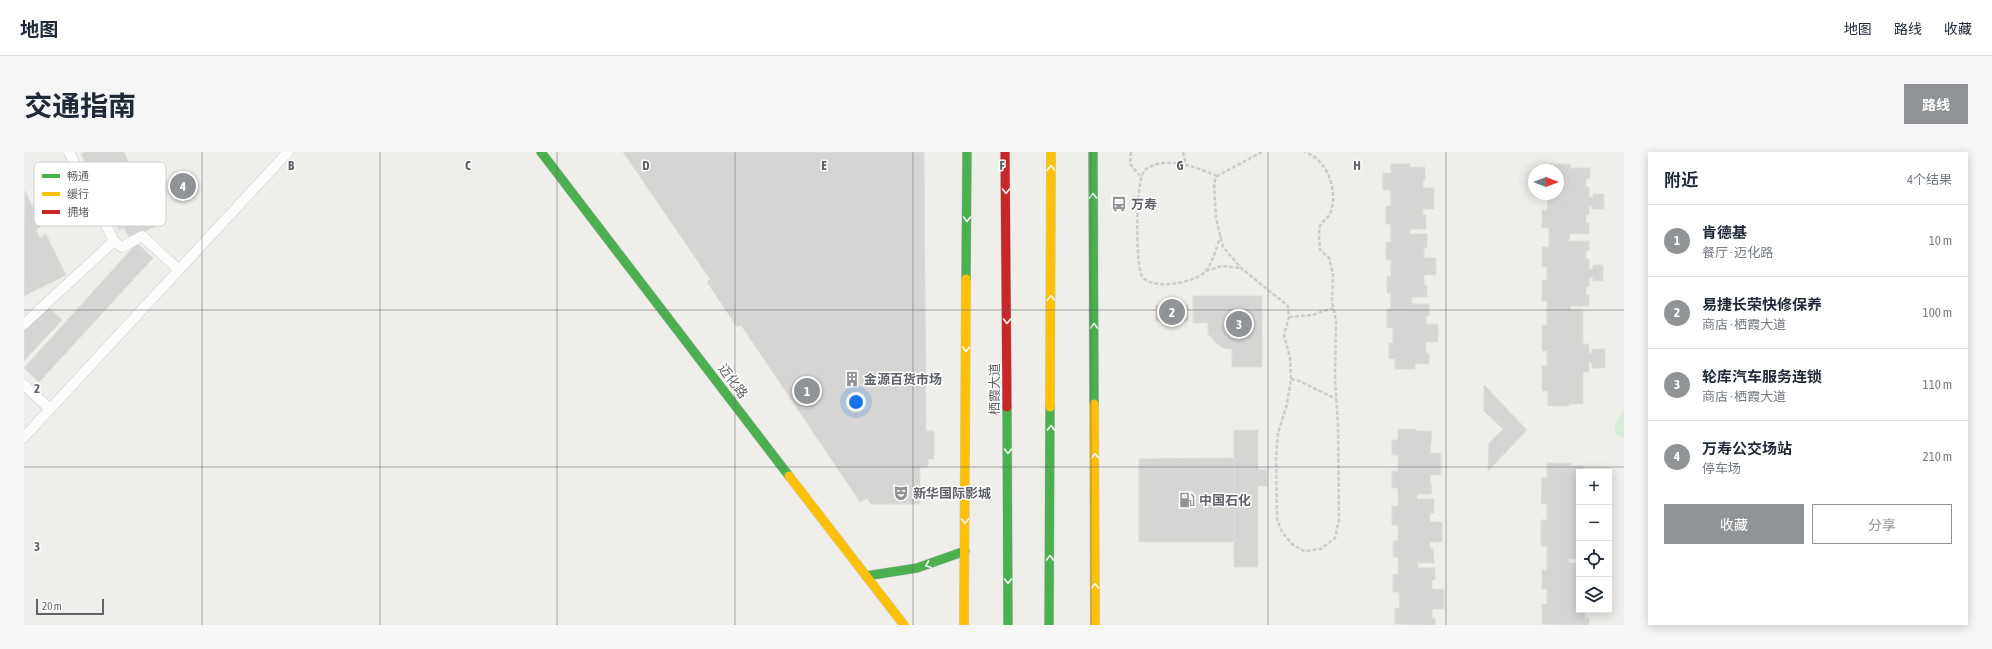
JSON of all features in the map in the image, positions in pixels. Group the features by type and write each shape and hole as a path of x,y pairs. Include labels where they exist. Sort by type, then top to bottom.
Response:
{"main road":[{"name":"迈化路","path":"541,152 904,625"},
{"path":"964,625 967,152"},
{"name":"栖霞大道","path":"1005,152 1008,625"},
{"path":"1049,625 1051,152"},
{"path":"1093,152 1095,625"},
{"path":"866,576 917,568 964,551"}],"lane":[{"path":"69,152 74,162"},
{"path":"24,437 288,152"},
{"path":"106,226 114,241 122,247 142,236 179,270"},
{"path":"24,324 114,241"},
{"path":"24,385 50,409"}],"path":[{"path":"1131,152 1130,164 1140,176"},
{"path":"1183,152 1186,164"},
{"path":"1262,152 1217,176 1214,183 1216,218 1223,247 1241,268 1288,306 1289,317 1284,335 1290,358 1291,379 1287,404 1278,433 1276,458 1277,518 1282,532 1292,544 1304,551 1321,549 1334,538 1339,520 1337,399 1334,378 1336,320 1333,308 1333,274 1329,258 1320,250 1320,226 1331,212 1333,201 1330,181 1319,159 1304,152"},
{"path":"1217,176 1186,164 1166,163 1152,166 1145,170 1140,176 1138,202 1138,258 1141,276 1148,281 1168,284 1196,278 1205,271 1222,266 1241,268"},
{"path":"1205,271 1220,236"},
{"path":"1289,317 1312,315 1333,308"},
{"path":"1291,379 1297,380 1337,399"}],"green space":[{"path":"1624,410 1624,438 1616,433 1615,426"}],"building":[{"path":"85,152 124,152 129,162 85,162 81,154"},
{"name":"金源百货市场","path":"623,152 924,152 926,431 934,431 934,459 928,459 928,467 920,467 920,504 871,504 867,498 860,502 741,325 737,327 707,282 710,279"},
{"path":"1391,164 1410,164 1410,167 1425,167 1425,180 1423,180 1423,188 1434,188 1434,209 1423,209 1423,215 1426,215 1426,229 1410,229 1410,234 1427,234 1427,248 1424,248 1424,258 1436,258 1436,275 1424,275 1424,285 1427,285 1427,297 1412,297 1412,304 1429,304 1429,316 1426,316 1426,324 1438,324 1438,342 1426,342 1426,353 1429,353 1429,364 1415,364 1415,369 1395,369 1395,359 1389,359 1389,343 1393,343 1393,328 1387,328 1387,309 1391,309 1391,293 1387,293 1387,276 1391,276 1391,260 1386,260 1386,242 1391,242 1391,224 1386,224 1386,206 1391,206 1391,190 1383,190 1383,173 1391,173"},
{"path":"1564,164 1570,164 1570,168 1590,168 1590,179 1586,179 1586,187 1589,187 1589,197 1593,197 1593,194 1604,194 1604,209 1592,209 1592,206 1589,206 1589,215 1586,215 1586,223 1589,223 1589,234 1570,234 1569,241 1589,241 1589,251 1586,251 1586,259 1589,259 1589,269 1593,269 1593,265 1603,265 1603,281 1593,281 1593,278 1589,278 1589,287 1586,287 1586,295 1589,295 1589,306 1570,306 1570,310 1583,310 1583,344 1589,344 1589,353 1592,353 1592,349 1605,349 1605,368 1592,368 1592,363 1589,363 1589,372 1583,372 1583,404 1548,406 1548,391 1542,391 1542,366 1547,366 1547,351 1542,351 1542,325 1547,325 1547,301 1542,301 1542,280 1547,280 1547,267 1542,267 1542,247 1549,247 1549,228 1542,228 1542,210 1547,210 1548,200 1564,200"},
{"path":"25,191 34,210 34,226 42,226 36,230 40,238 46,234 66,275 24,296"},
{"path":"117,226 156,226 130,239 124,227 119,230"},
{"path":"137,243 153,258 39,382 24,368"},
{"path":"1193,296 1262,296 1262,367 1232,367 1232,349 1223,348 1216,343 1208,334 1208,323 1193,323"},
{"path":"1156,305 1188,305 1188,321 1156,321"},
{"path":"47,306 62,320 24,361 24,331"},
{"path":"1484,385 1527,430 1488,471 1489,443 1503,429 1484,411"},
{"path":"1398,429 1432,431 1430,453 1441,453 1441,475 1430,475 1432,494 1417,494 1417,499 1434,499 1434,513 1430,513 1430,522 1442,522 1442,542 1430,542 1430,549 1433,549 1434,563 1418,563 1418,568 1435,568 1435,580 1432,580 1432,589 1444,589 1444,609 1432,609 1432,618 1435,618 1435,625 1395,624 1395,608 1400,608 1399,592 1393,592 1393,574 1398,574 1398,557 1393,557 1393,541 1398,541 1398,525 1392,525 1392,506 1398,506 1398,488 1392,488 1392,471 1398,471 1398,455 1392,455 1392,440 1398,440"},
{"path":"1234,430 1258,430 1258,470 1267,470 1267,486 1258,486 1258,567 1234,567"},
{"name":"中国石化","path":"1234,458 1234,542 1139,542 1139,459"},
{"path":"1547,463 1571,463 1571,466 1583,466 1583,469 1576,469 1576,559 1569,559 1569,563 1576,563 1576,613 1585,613 1585,618 1589,618 1589,625 1542,624 1542,604 1547,604 1547,589 1542,589 1542,570 1547,570 1547,546 1541,546 1541,520 1547,520 1547,504 1541,504 1542,478 1547,478"}],"traffic: fast":[{"path":"541,152 789,476"},
{"path":"966,279 967,152"},
{"path":"1093,152 1094,404"},
{"path":"1007,407 1008,625"},
{"path":"1049,625 1050,407"},
{"path":"866,576 917,568 965,551"}],"traffic: slow":[{"path":"1050,407 1051,152"},
{"path":"964,625 966,279"},
{"path":"1094,404 1095,625"},
{"path":"789,476 904,625"}],"traffic: jam":[{"path":"1005,152 1007,407"}],"place":[{"name":"万寿公交场站","path":"183,186"},
{"name":"万寿","path":"1119,204"},
{"name":"易捷长荣快修保养","path":"1172,312"},
{"name":"轮库汽车服务连锁","path":"1239,324"},
{"name":"金源百货市场","path":"852,379"},
{"name":"肯德基","path":"807,391"},
{"name":"新华国际影城","path":"901,493"},
{"name":"中国石化","path":"1187,500"}]}
